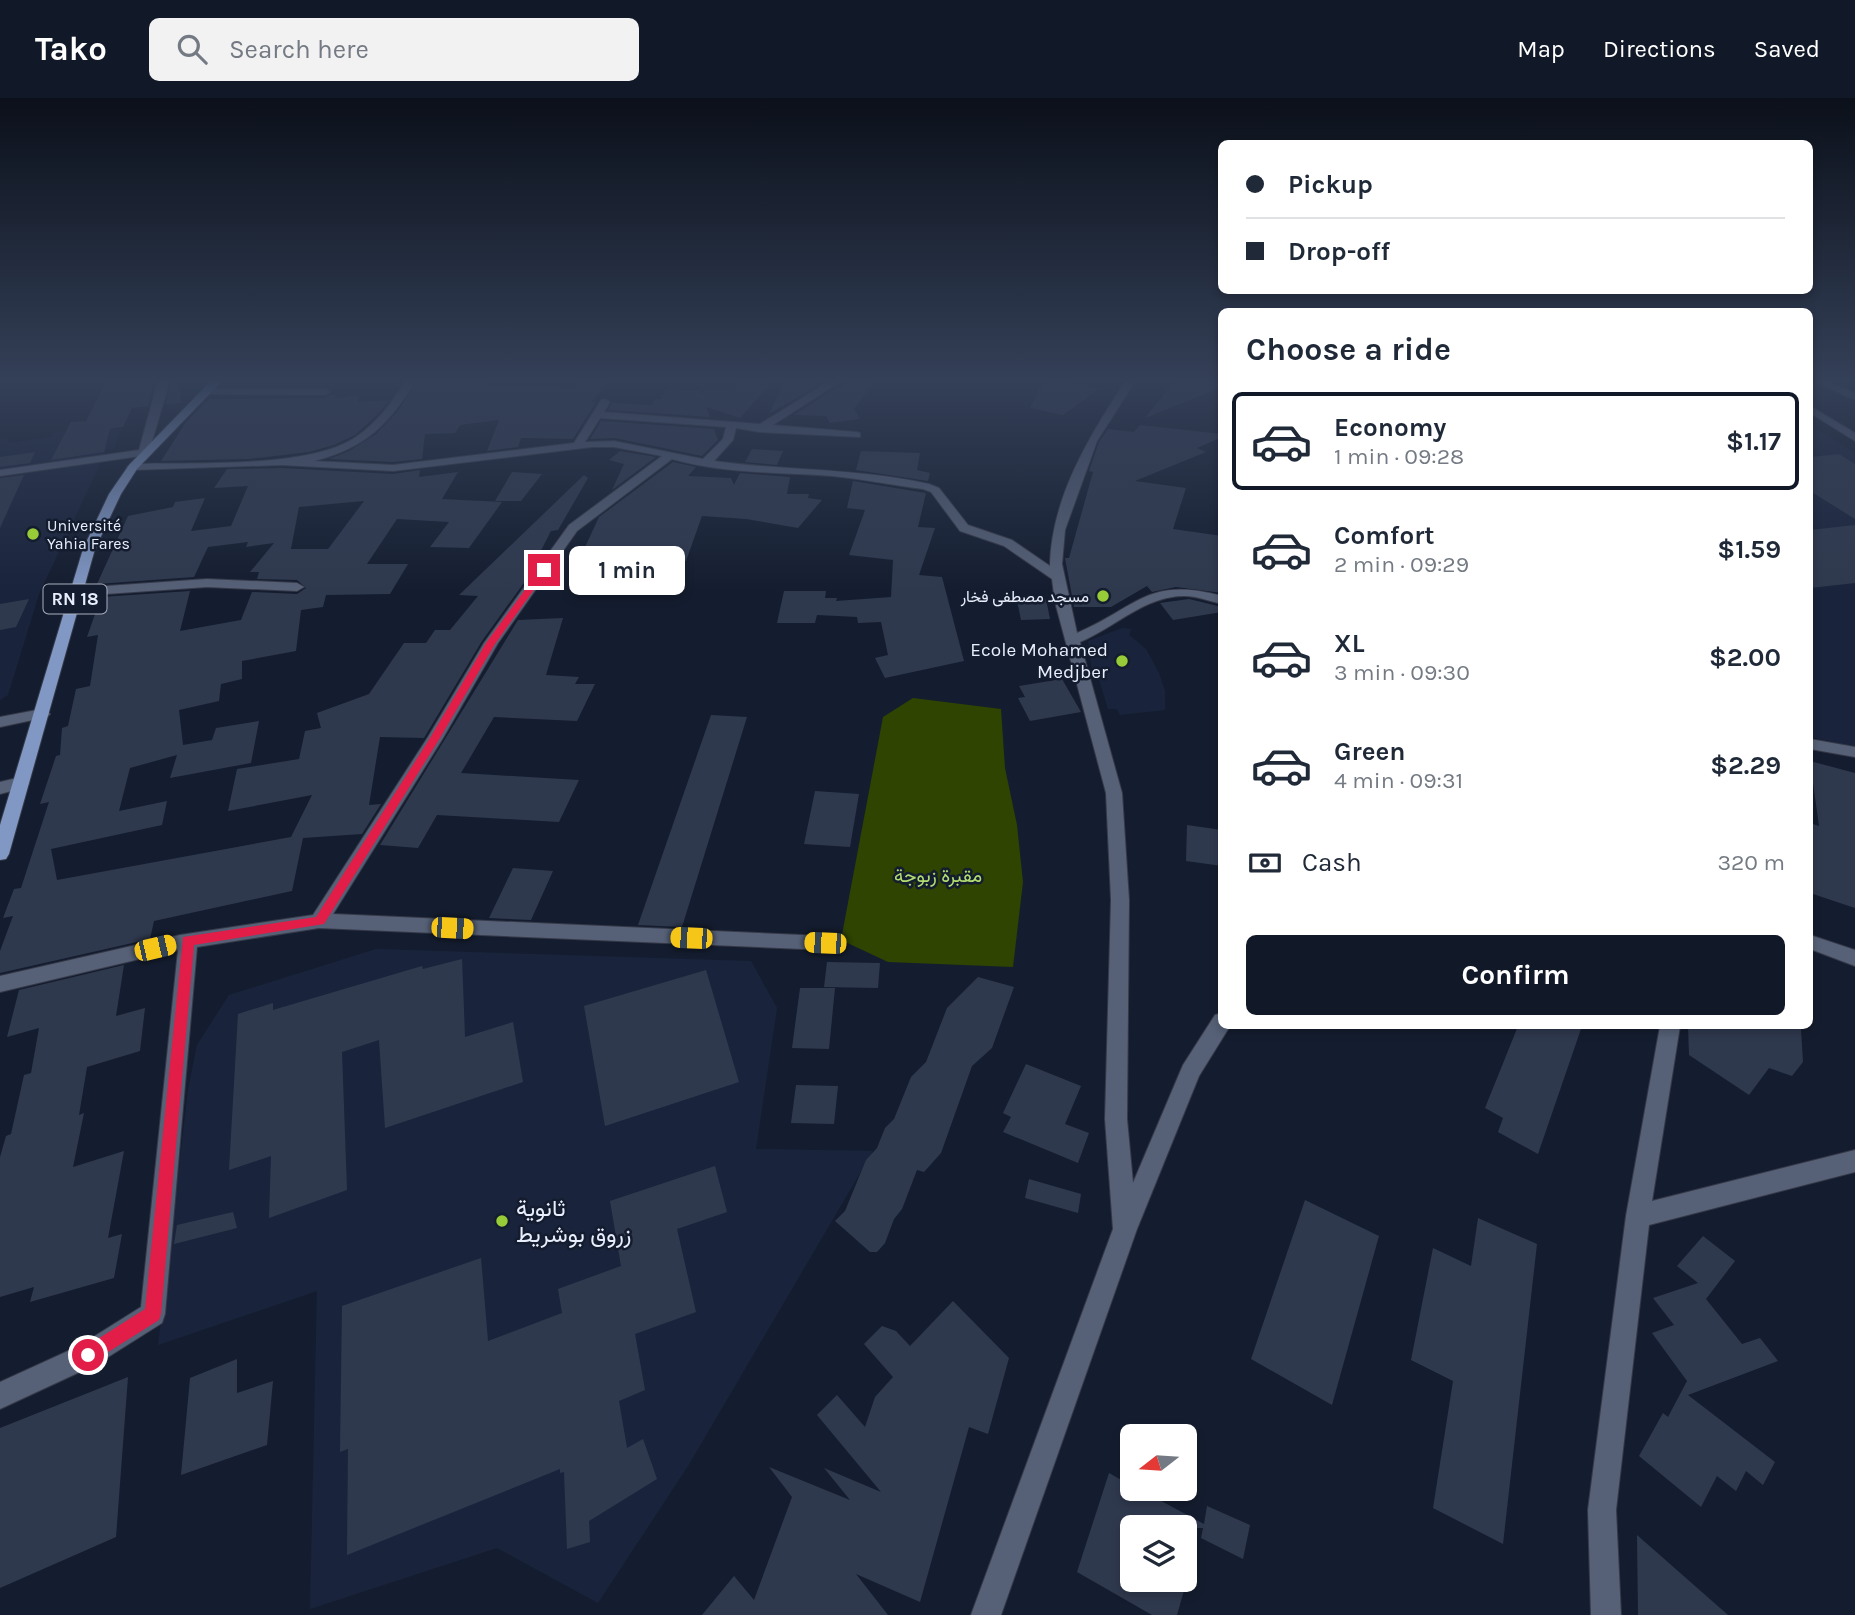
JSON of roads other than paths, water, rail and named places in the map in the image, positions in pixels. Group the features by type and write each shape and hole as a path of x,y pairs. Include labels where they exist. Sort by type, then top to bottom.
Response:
{"main road":[{"name":"RN 18","path":"0,854 89,549 115,494 146,451"}],"street":[{"path":"286,463 331,455 339,451"},
{"path":"133,467 286,463 393,468 537,451"},
{"path":"653,451 706,463 750,469 834,473 925,486 935,490 964,528 1008,543 1058,577"},
{"path":"706,463 717,451"},
{"path":"1088,451 1059,530 1056,564 1073,640 1114,793 1120,900 1116,1119 1125,1229"},
{"path":"0,473 144,453"},
{"path":"319,921 435,738 491,643 573,528 671,454"},
{"path":"77,592 207,583 298,587"},
{"path":"1073,640 1096,632 1143,601 1168,592 1187,592 1218,599"},
{"path":"0,723 42,714"},
{"path":"1813,745 1855,752"},
{"path":"0,789 21,783"},
{"path":"0,984 188,941 319,921 825,943"},
{"path":"0,1396 88,1355 153,1314 188,941"},
{"path":"1813,943 1855,958"},
{"path":"986,1615 1125,1229 1190,1072 1218,1027"},
{"path":"1606,1615 1602,1510 1638,1216 1670,1029"},
{"path":"1638,1216 1855,1161"}],"place":[{"name":"Université Yahia Fares","path":"33,534"},
{"name":"مسجد مصطفى فخار","path":"1103,596"},
{"name":"Ecole Mohamed Medjber","path":"1122,661"},
{"name":"ثانوية زروق بوشريط","path":"502,1221"}],"park label":[{"name":"مقبرة زبوجة","path":"938,876"}]}
